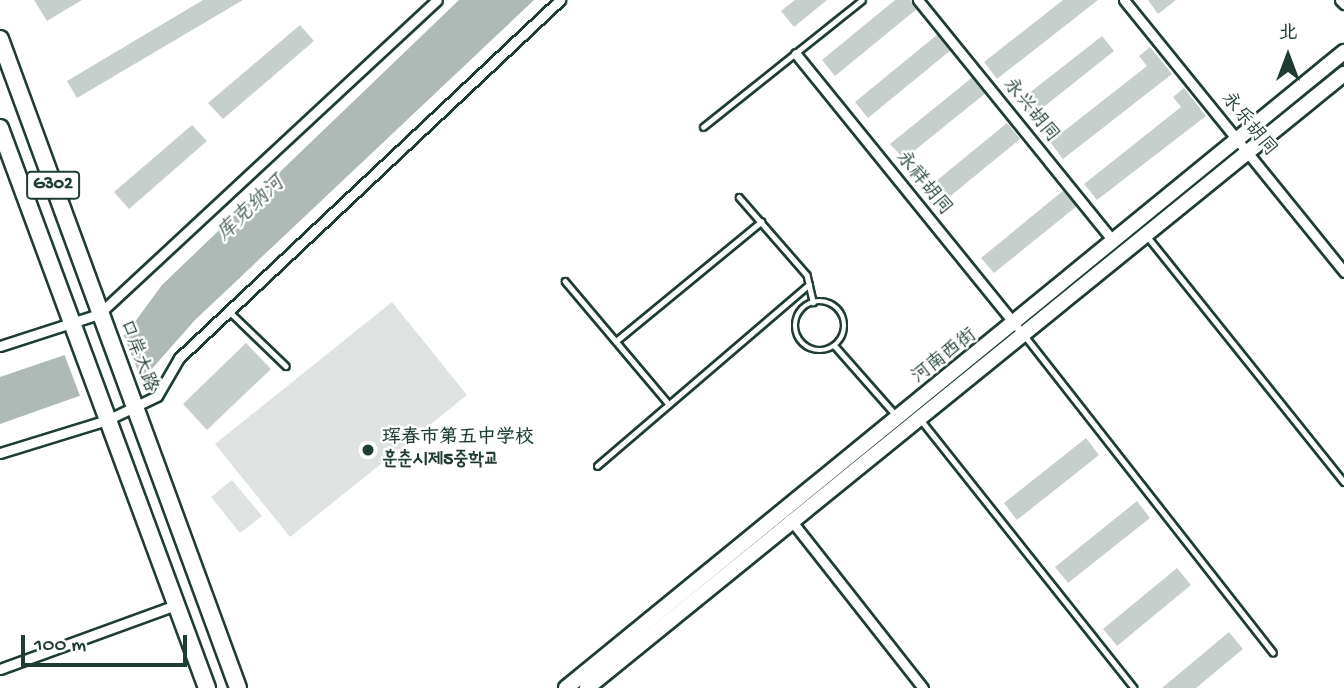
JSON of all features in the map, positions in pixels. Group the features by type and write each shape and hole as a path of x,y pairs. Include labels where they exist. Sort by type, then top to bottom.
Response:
{"highway":[{"name":"口岸大路","path":"0,39 237,688"},
{"name":"G302","path":"0,128 207,688"}],"main road":[{"name":"河南西街","path":"587,688 898,418 1020,331 1146,235 1244,148 1344,52"},
{"name":"河南西街","path":"566,688 786,514 919,418 1116,244 1344,74"}],"street":[{"path":"0,346 99,314 437,0"},
{"path":"0,453 157,396 179,358 560,0"},
{"name":"永兴胡同","path":"918,0 1116,244"},
{"name":"永乐胡同","path":"1124,0 1344,272"},
{"path":"1340,0 1344,4"},
{"name":"永祥胡同","path":"796,54 1020,331"},
{"path":"786,514 923,688"},
{"path":"0,669 176,605"}],"lane":[{"path":"703,127 862,0"},
{"path":"739,197 809,285 813,302"},
{"path":"616,341 761,222"},
{"path":"1146,235 1344,482"},
{"path":"565,281 669,404"},
{"path":"597,466 809,285"},
{"path":"813,302 830,303 842,313 845,328 835,346 817,351 797,337 796,320 813,302"},
{"path":"229,311 286,366"},
{"path":"1020,331 1273,653"},
{"path":"835,346 898,418"},
{"path":"919,418 1134,688"}],"shaded area":[{"path":"392,302 467,395 290,537 215,444"},
{"path":"232,480 262,516 240,533 211,497"}],"water":[{"name":"库克纳河","path":"459,0 534,0 195,320 150,371 0,424 0,377 126,334 162,285"}],"pier":[{"path":"122,331 142,381 82,401 63,351"}],"building":[{"path":"34,0 82,0 47,21"},
{"path":"203,0 243,0 77,98 67,81"},
{"path":"795,0 827,0 794,27 781,11"},
{"path":"895,0 911,0 918,8 835,76 822,60"},
{"path":"1063,0 1098,0 997,79 984,62"},
{"path":"1148,0 1176,0 1158,14"},
{"path":"300,25 314,41 223,119 208,103"},
{"path":"938,34 951,50 868,118 855,102"},
{"path":"1102,36 1114,51 1031,117 1019,101"},
{"path":"1150,47 1172,74 1063,159 1050,142 1147,66 1139,56"},
{"path":"974,76 987,92 904,159 890,144"},
{"path":"1184,88 1206,116 1097,200 1084,184 1181,107 1173,97"},
{"path":"1007,123 1020,139 937,207 924,191"},
{"path":"192,125 207,141 129,209 114,192"},
{"path":"1064,190 1077,206 994,273 981,258"},
{"path":"246,343 271,369 207,430 183,404"},
{"path":"1086,438 1099,455 1017,520 1004,503"},
{"path":"1137,501 1150,518 1068,583 1055,567"},
{"path":"1177,568 1191,585 1117,646 1103,629"},
{"path":"1229,632 1243,649 1196,688 1162,688"}],"place":[{"name":"珲春市第五中学校 훈춘시제5중학교","path":"368,450"}]}
